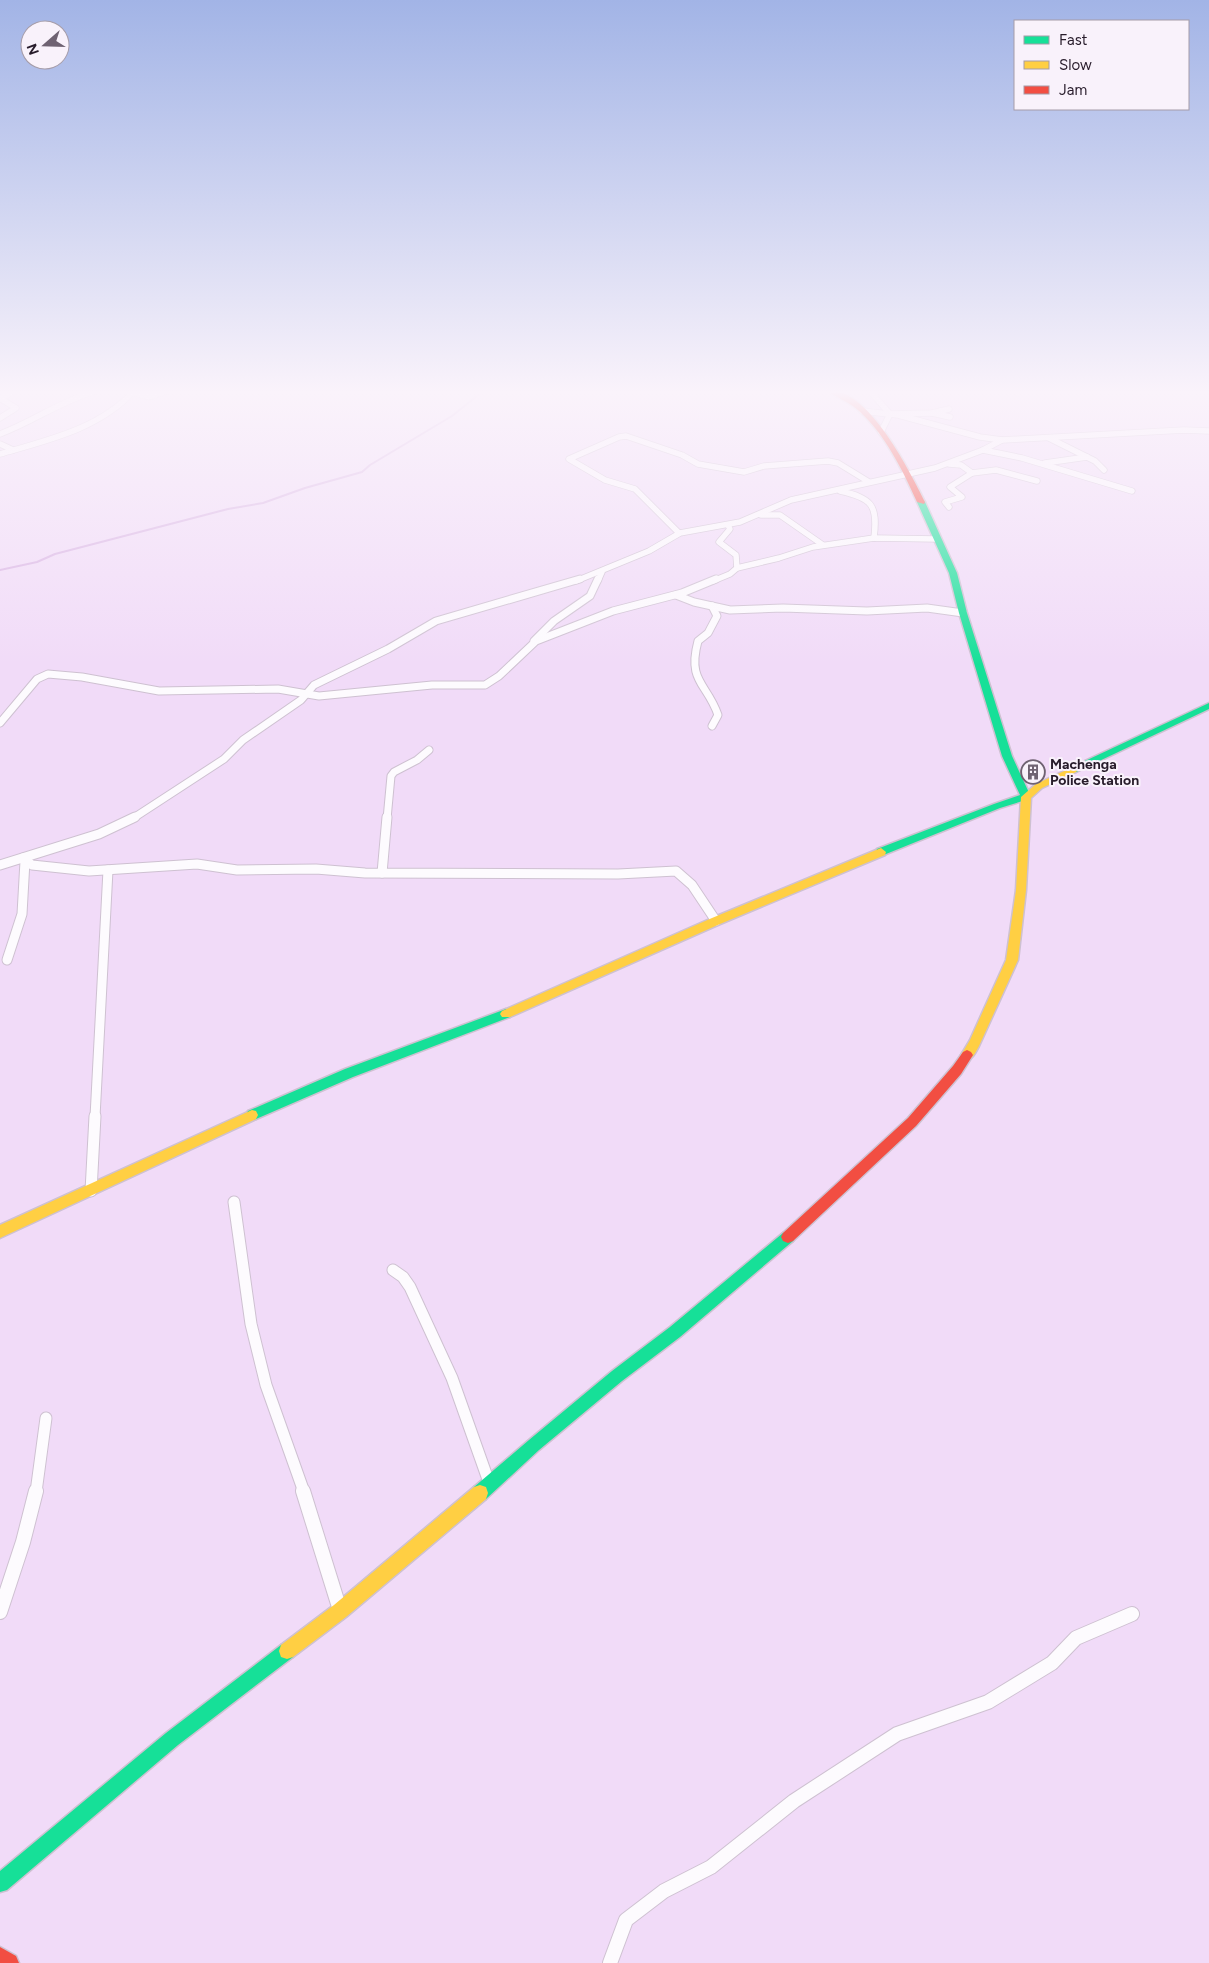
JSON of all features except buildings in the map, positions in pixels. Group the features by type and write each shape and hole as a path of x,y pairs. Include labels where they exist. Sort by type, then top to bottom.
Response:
{"main road":[{"path":"0,1883 172,1739 340,1611 490,1485 534,1445 617,1376 675,1332 800,1227 912,1122 957,1070 975,1043 1012,960 1021,890 1026,797 1007,756 963,613 953,573 912,483"},
{"path":"0,1232 49,1212 180,1146 331,1081 503,1015 716,921 897,845 997,806 1026,797 1039,786 1209,706"},
{"path":"0,1958 9,1963"}],"street":[{"path":"614,483 635,489 679,533"},
{"path":"0,866 99,834 140,815 224,759 243,740 301,700 319,682 388,649 436,621 555,588 602,572 648,551 679,533 693,529 728,525 791,500 867,483"},
{"path":"949,507 945,502 962,497 950,487 957,483"},
{"path":"1104,483 1132,491"},
{"path":"834,490 856,494 870,503 875,509 877,518 874,538"},
{"path":"757,515 780,515 823,546"},
{"path":"728,525 730,529 719,542 736,555 737,568"},
{"path":"530,645 613,611 676,595 730,574 737,568 823,546 874,538 936,538"},
{"path":"0,723 37,679 48,674 82,677 159,691 278,689 296,690 319,696 432,685 485,685 507,669 554,621 590,596 602,572"},
{"path":"676,595 694,602 730,610 783,608 867,611 927,608 963,613"},
{"path":"712,606 717,616 708,633 698,641 693,667 702,689 718,715 712,726"},
{"path":"382,873 391,776 394,772 417,760 429,750"},
{"path":"24,859 32,865 64,869 108,870 136,866 197,864 237,870 316,869 382,873 618,874 678,872 716,921"},
{"path":"7,960 22,914 24,859"},
{"path":"91,1191 108,870"},
{"path":"234,1202 251,1324 266,1385 315,1525 340,1611"},
{"path":"393,1270 403,1277 410,1287 452,1378 490,1485"},
{"path":"0,1612 14,1575 37,1483 46,1418"},
{"path":"610,1963 626,1920 664,1891 711,1867 794,1801 897,1734 988,1702 1052,1663 1076,1638 1132,1614"}],"shaded area":[{"path":"0,483 1209,483 1209,1963 0,1963"}],"waterway":[{"path":"0,570 37,562 55,554 228,509 263,503 324,483"}],"traffic: fast":[{"path":"881,852 997,806 1026,797 1007,756 963,613 953,573 921,502"},
{"path":"1073,770 1209,706"},
{"path":"252,1115 349,1073 506,1014"},
{"path":"480,1493 617,1376 675,1332 788,1237"},
{"path":"0,1883 172,1739 287,1651"}],"traffic: slow":[{"path":"967,1055 975,1043 1012,960 1021,890 1026,797 1039,786 1073,770"},
{"path":"506,1014 716,921 881,852"},
{"path":"0,1232 252,1115"},
{"path":"287,1651 340,1611 480,1493"}],"traffic: jam":[{"path":"912,483 921,502"},
{"path":"788,1237 912,1122 957,1070 967,1055"},
{"path":"0,1957 9,1963"}],"place":[{"name":"Machenga Police Station","path":"1033,772"}]}
